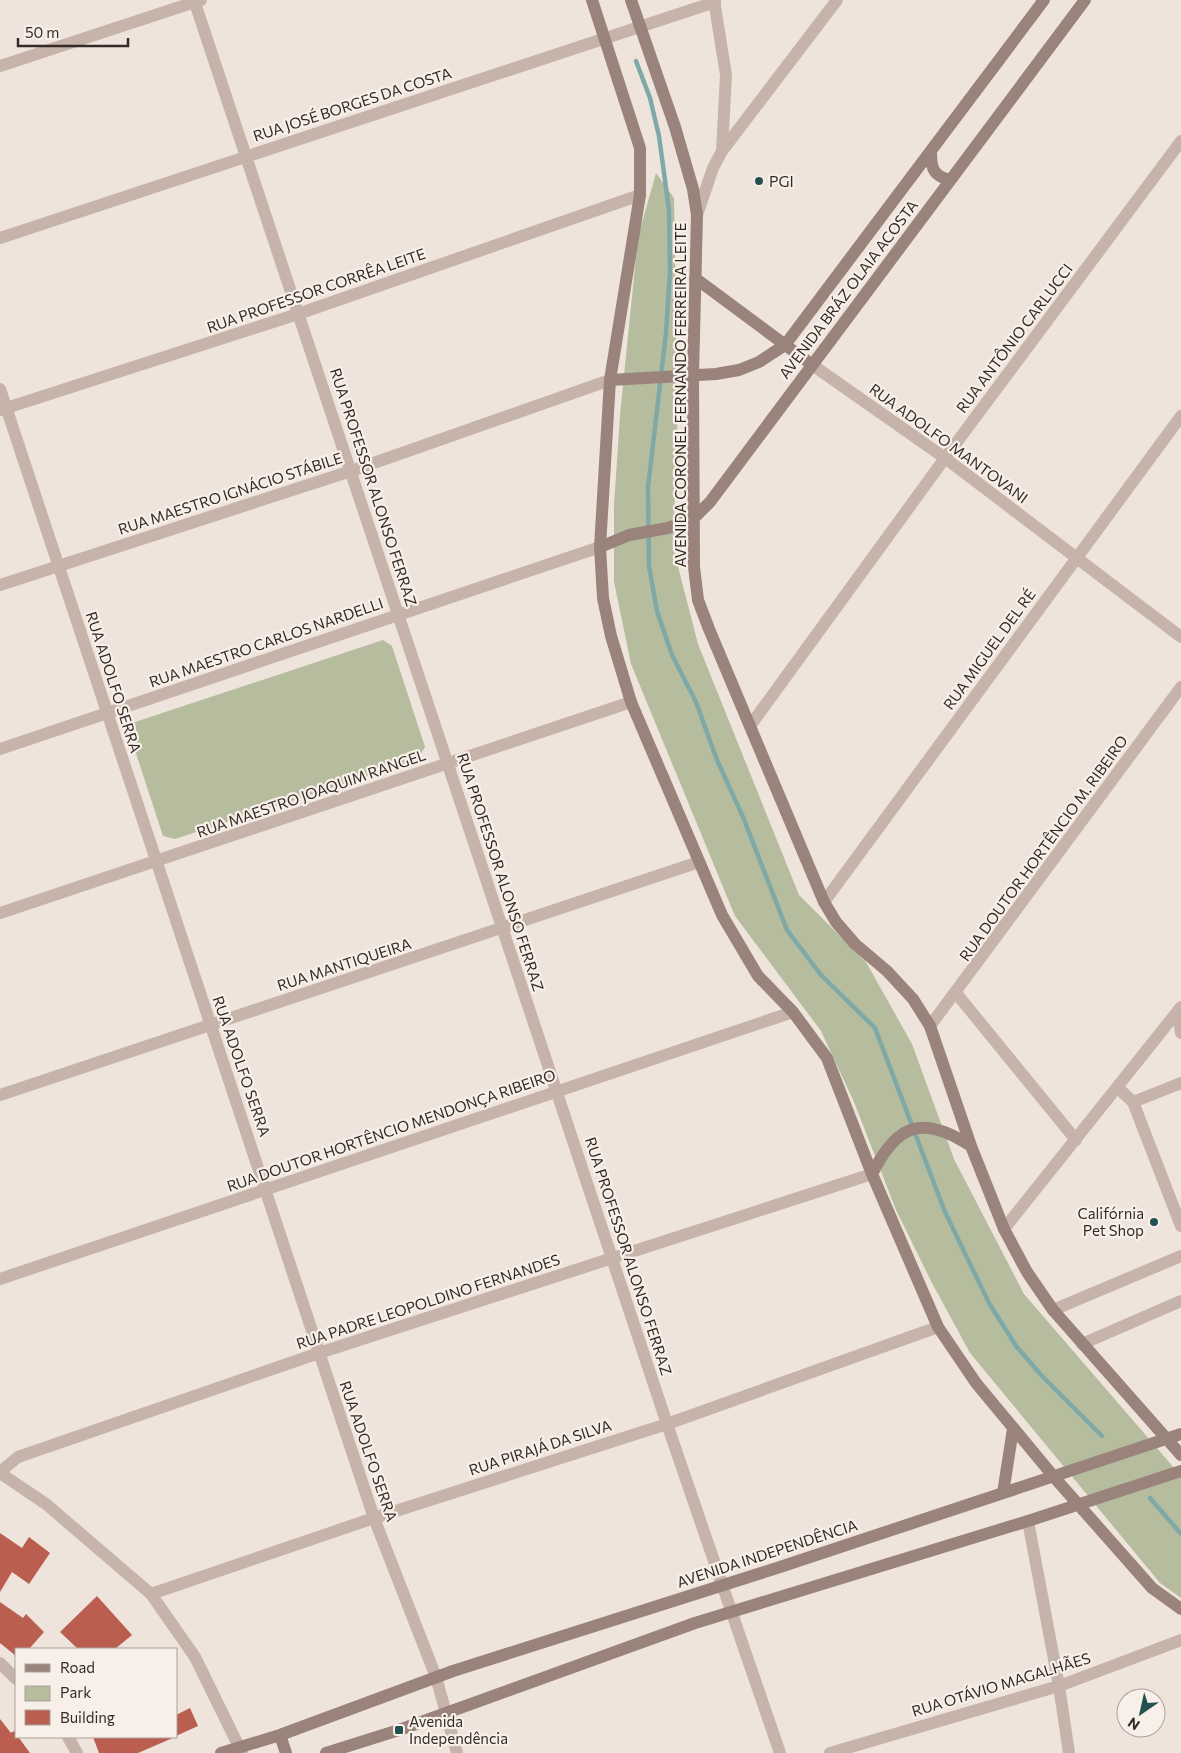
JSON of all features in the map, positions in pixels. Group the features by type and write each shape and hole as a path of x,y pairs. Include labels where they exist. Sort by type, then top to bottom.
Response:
{"street":[{"path":"592,0 640,148 640,196 610,380 600,547 603,598 611,636 631,702 722,915 738,944 758,976 793,1012 828,1058 872,1174 938,1327 976,1382 1013,1429 1152,1588 1181,1609"},
{"name":"AVENIDA CORONEL FERNANDO FERREIRA LEITE","path":"631,0 678,134 693,188 697,215 693,374 694,567 698,600 708,629 824,902 836,922 855,944 887,971 913,999 930,1026 971,1146 1004,1229 1027,1272 1053,1310 1168,1438 1181,1455"},
{"path":"697,215 713,168 722,151 837,0"},
{"name":"AVENIDA BRÁZ OLAIA ACOSTA","path":"600,547 629,535 668,528 693,519 723,485 811,364 1085,0"},
{"path":"0,66 197,1"},
{"name":"RUA PROFESSOR ALONSO FERRAZ","path":"197,1 298,314 667,1424 780,1753"},
{"path":"714,1 726,75 722,151"},
{"name":"RUA JOSÉ BORGES DA COSTA","path":"0,238 714,1"},
{"name":"AVENIDA BRÁZ OLAIA ACOSTA","path":"610,380 716,374 739,370 759,362 785,345 931,153 1042,1"},
{"name":"RUA ANTÔNIO CARLUCCI","path":"750,726 945,458 1181,141"},
{"path":"931,153 932,170 936,175 950,180"},
{"name":"RUA PROFESSOR CORRÊA LEITE","path":"3,409 298,314 640,196"},
{"name":"RUA ADOLFO MANTOVANI","path":"695,278 811,364 945,458 1181,637"},
{"name":"RUA MAESTRO IGNÁCIO STÁBILE","path":"0,585 351,470 610,380"},
{"name":"RUA ADOLFO SERRA","path":"0,389 3,409 59,565 374,1518 436,1677 457,1753"},
{"name":"RUA MIGUEL DEL RÉ","path":"824,902 1181,416"},
{"name":"RUA MAESTRO CARLOS NARDELLI","path":"0,749 600,547"},
{"name":"RUA DOUTOR HORTÊNCIO M. RIBEIRO","path":"930,1026 1181,688"},
{"name":"RUA MAESTRO JOAQUIM RANGEL","path":"0,913 631,702"},
{"name":"RUA MANTIQUEIRA","path":"0,1095 699,862"},
{"path":"956,993 1076,1140"},
{"path":"1004,1229 1179,1009"},
{"path":"1179,1009 1181,1034"},
{"name":"RUA DOUTOR HORTÊNCIO MENDONÇA RIBEIRO","path":"0,1279 793,1012"},
{"path":"1133,1102 1181,1083"},
{"path":"1118,1088 1133,1102 1181,1226"},
{"path":"872,1174 882,1153 895,1138 913,1129 933,1127 953,1134 971,1146"},
{"name":"RUA PADRE LEOPOLDINO FERNANDES","path":"0,1473 18,1457 319,1353 872,1174"},
{"path":"1053,1310 1181,1256"},
{"path":"1082,1344 1181,1301"},
{"name":"RUA PIRAJÁ DA SILVA","path":"151,1594 374,1518 667,1424 938,1327"},
{"path":"1003,1493 1013,1429"},
{"name":"AVENIDA INDEPENDÊNCIA","path":"221,1753 242,1750 436,1677 1181,1434"},
{"path":"326,1753 731,1612 1028,1521 1181,1471"},
{"path":"0,1473 46,1504 103,1550 151,1594 195,1657 242,1750"},
{"path":"1028,1521 1059,1686 1069,1753"},
{"name":"RUA OTÁVIO MAGALHÃES","path":"830,1753 1059,1686 1181,1640"},
{"path":"0,1663 15,1678"},
{"path":"280,1735 286,1753"},
{"path":"69,1738 77,1753"}],"green space":[{"path":"656,173 674,198 678,405 673,547 698,644 799,895 866,962 912,1044 954,1159 1024,1294 1181,1476 1181,1598 1160,1583 970,1353 932,1283 896,1210 854,1102 821,1031 735,916 631,664 614,582 614,505 620,415 638,237"},
{"path":"383,640 392,646 425,747 417,760 175,839 163,836 128,729 132,723"}],"building":[{"path":"0,1533 22,1548 29,1537 50,1553 29,1584 12,1572 0,1592"},
{"path":"97,1596 132,1635 116,1648 77,1648 60,1632"},
{"path":"0,1602 23,1618 26,1614 44,1632 30,1648 15,1648 15,1655 0,1643"},
{"path":"190,1708 198,1726 178,1735 178,1714"},
{"path":"0,1719 11,1733 14,1731 15,1738 19,1738 30,1753 0,1753"},
{"path":"93,1738 173,1738 138,1753 99,1753"}],"waterway":[{"path":"636,61 650,98 659,136 669,210 670,271 666,333 648,487 649,566 657,611 672,655 696,702 717,760 743,817 787,930 821,975 875,1028 945,1212 989,1303 1016,1346 1042,1376 1102,1436"},
{"path":"1150,1498 1181,1534"}],"place":[{"name":"PGI","path":"759,181"},
{"name":"Califórnia Pet Shop","path":"1154,1222"},
{"name":"Avenida Independência","path":"399,1730"}]}
